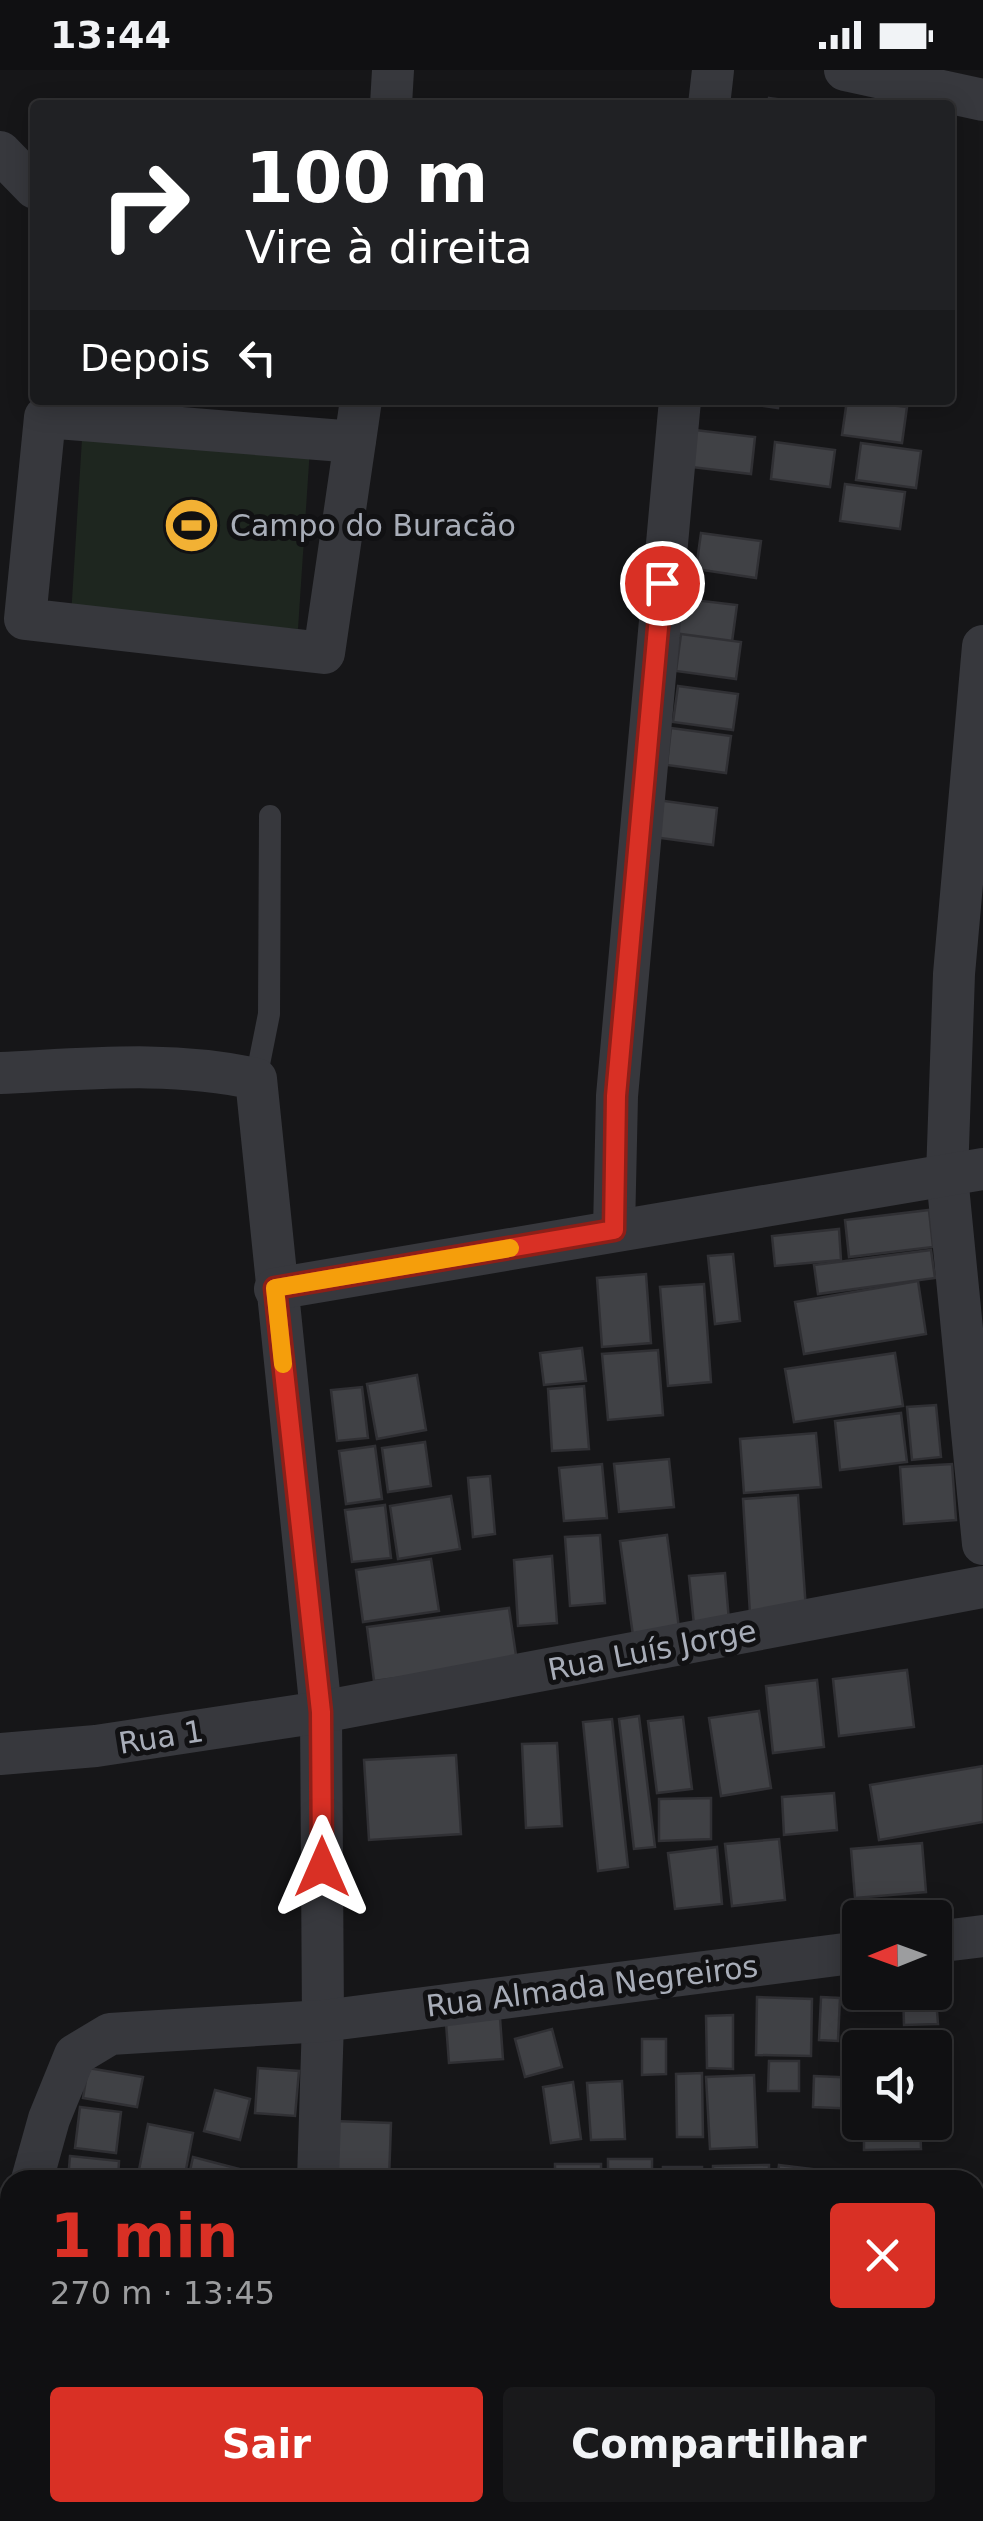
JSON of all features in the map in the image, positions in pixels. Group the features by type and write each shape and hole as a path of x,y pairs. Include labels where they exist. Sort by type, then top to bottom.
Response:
{"street":[{"path":"391,100 394,70"},
{"path":"710,100 713,70"},
{"path":"845,70 983,100"},
{"path":"0,152 30,183"},
{"path":"355,442 45,417 25,619 324,653 355,442 360,405"},
{"path":"614,1230 616,1096 680,405"},
{"path":"983,646 954,974 983,1544"},
{"path":"0,1073 158,1066 206,1068 256,1078 321,1712 323,2021 318,2170"},
{"path":"275,1288 965,1172"},
{"name":"Rua Luís Jorge","path":"321,1712 983,1588"},
{"name":"Rua 1","path":"0,1754 96,1746 321,1712"},
{"path":"952,1940 983,1936"},
{"name":"Rua Almada Negreiros","path":"35,2170 48,2119 75,2054 110,2034 323,2021 842,1954"}],"lane":[{"path":"256,1078 269,1014 270,816"}],"shaded area":[{"name":"Campo do Buracão","path":"83,423 311,433 298,629 71,616"}],"building":[{"path":"846,405 907,407 902,443 842,435"},
{"path":"695,430 755,437 751,474 691,467"},
{"path":"775,442 835,450 830,487 771,479"},
{"path":"861,443 921,451 916,488 856,480"},
{"path":"845,484 905,492 900,529 840,521"},
{"path":"701,533 761,541 756,578 696,569"},
{"path":"677,598 737,605 732,642 672,635"},
{"path":"681,634 741,642 736,679 676,671"},
{"path":"678,686 738,694 733,730 673,722"},
{"path":"671,728 731,736 726,773 667,765"},
{"path":"657,800 717,808 713,845 653,837"},
{"path":"929,1210 933,1247 849,1257 845,1220"},
{"path":"839,1229 841,1260 775,1266 772,1236"},
{"path":"931,1250 935,1278 818,1294 814,1265"},
{"path":"733,1254 740,1321 715,1324 708,1256"},
{"path":"646,1274 651,1343 602,1347 597,1278"},
{"path":"918,1281 926,1334 804,1354 795,1302"},
{"path":"704,1284 711,1382 668,1386 660,1287"},
{"path":"582,1348 586,1381 544,1385 540,1353"},
{"path":"658,1350 663,1415 608,1420 602,1354"},
{"path":"895,1353 903,1406 794,1422 785,1369"},
{"path":"417,1375 426,1430 377,1439 367,1384"},
{"path":"584,1386 589,1449 552,1451 548,1389"},
{"path":"362,1387 368,1438 337,1441 331,1390"},
{"path":"936,1405 941,1457 912,1460 907,1407"},
{"path":"901,1413 907,1462 840,1470 835,1421"},
{"path":"816,1433 821,1487 744,1493 740,1439"},
{"path":"425,1442 431,1486 388,1492 382,1448"},
{"path":"375,1446 382,1499 346,1504 339,1451"},
{"path":"669,1459 674,1507 619,1512 614,1464"},
{"path":"602,1464 607,1518 564,1521 559,1468"},
{"path":"952,1464 956,1520 904,1524 900,1467"},
{"path":"490,1476 495,1534 473,1537 468,1478"},
{"path":"798,1495 806,1610 750,1614 743,1499"},
{"path":"451,1496 460,1549 398,1559 390,1506"},
{"path":"385,1505 391,1558 352,1562 345,1510"},
{"path":"600,1535 605,1603 570,1606 565,1537"},
{"path":"667,1535 680,1636 634,1643 620,1541"},
{"path":"552,1556 557,1623 518,1626 514,1560"},
{"path":"431,1559 439,1611 363,1622 356,1570"},
{"path":"725,1573 729,1621 694,1625 689,1576"},
{"path":"509,1608 517,1662 374,1681 367,1627"},
{"path":"907,1670 914,1727 839,1736 833,1679"},
{"path":"817,1680 824,1747 773,1753 766,1686"},
{"path":"759,1711 771,1788 721,1796 709,1718"},
{"path":"639,1716 655,1847 634,1849 619,1719"},
{"path":"683,1717 692,1789 657,1793 648,1721"},
{"path":"612,1719 628,1867 598,1871 583,1722"},
{"path":"557,1743 562,1826 526,1828 522,1744"},
{"path":"456,1755 461,1834 369,1840 364,1760"},
{"path":"983,1766 983,1822 879,1840 870,1785"},
{"path":"834,1793 837,1830 784,1835 782,1797"},
{"path":"711,1798 711,1839 659,1841 659,1799"},
{"path":"779,1839 785,1900 732,1906 725,1844"},
{"path":"922,1843 926,1892 855,1898 851,1849"},
{"path":"717,1847 722,1904 675,1909 668,1853"},
{"path":"757,1997 812,1999 811,2056 756,2055"},
{"path":"821,1997 840,1998 838,2041 819,2040"},
{"path":"904,2010 937,2010 938,2024 904,2025"},
{"path":"733,2015 733,2069 707,2068 706,2016"},
{"path":"500,2018 503,2059 449,2063 446,2023"},
{"path":"552,2029 562,2067 525,2077 515,2039"},
{"path":"642,2039 666,2039 666,2074 642,2075"},
{"path":"769,2061 799,2061 799,2091 768,2091"},
{"path":"88,2068 143,2077 137,2107 83,2098"},
{"path":"258,2068 299,2071 295,2116 255,2113"},
{"path":"702,2073 703,2137 677,2137 676,2074"},
{"path":"754,2075 757,2147 710,2149 706,2077"},
{"path":"814,2076 842,2077 842,2108 813,2107"},
{"path":"622,2081 625,2139 591,2140 587,2083"},
{"path":"573,2082 581,2139 551,2143 543,2087"},
{"path":"215,2090 250,2099 240,2140 204,2131"},
{"path":"80,2107 121,2112 116,2153 75,2148"},
{"path":"334,2121 391,2123 389,2170 332,2170"},
{"path":"148,2124 193,2133 186,2170 139,2170"},
{"path":"864,2140 921,2140 921,2149 864,2150"},
{"path":"70,2156 119,2161 119,2170 69,2170"},
{"path":"193,2157 239,2169 239,2170 190,2170"},
{"path":"608,2159 652,2159 652,2170 608,2170"},
{"path":"555,2164 601,2164 601,2170 555,2170"},
{"path":"769,2165 769,2170 713,2170 713,2166"},
{"path":"779,2165 821,2170 778,2170"},
{"path":"663,2167 702,2167 702,2170"}],"slow traffic":[{"path":"283,1364 275,1288 510,1248"}],"place":[{"name":"Campo do Buracão","path":"191,525"}],"route":[{"path":"322,1867 321,1712 275,1288 614,1230 616,1096 662,583"}]}
